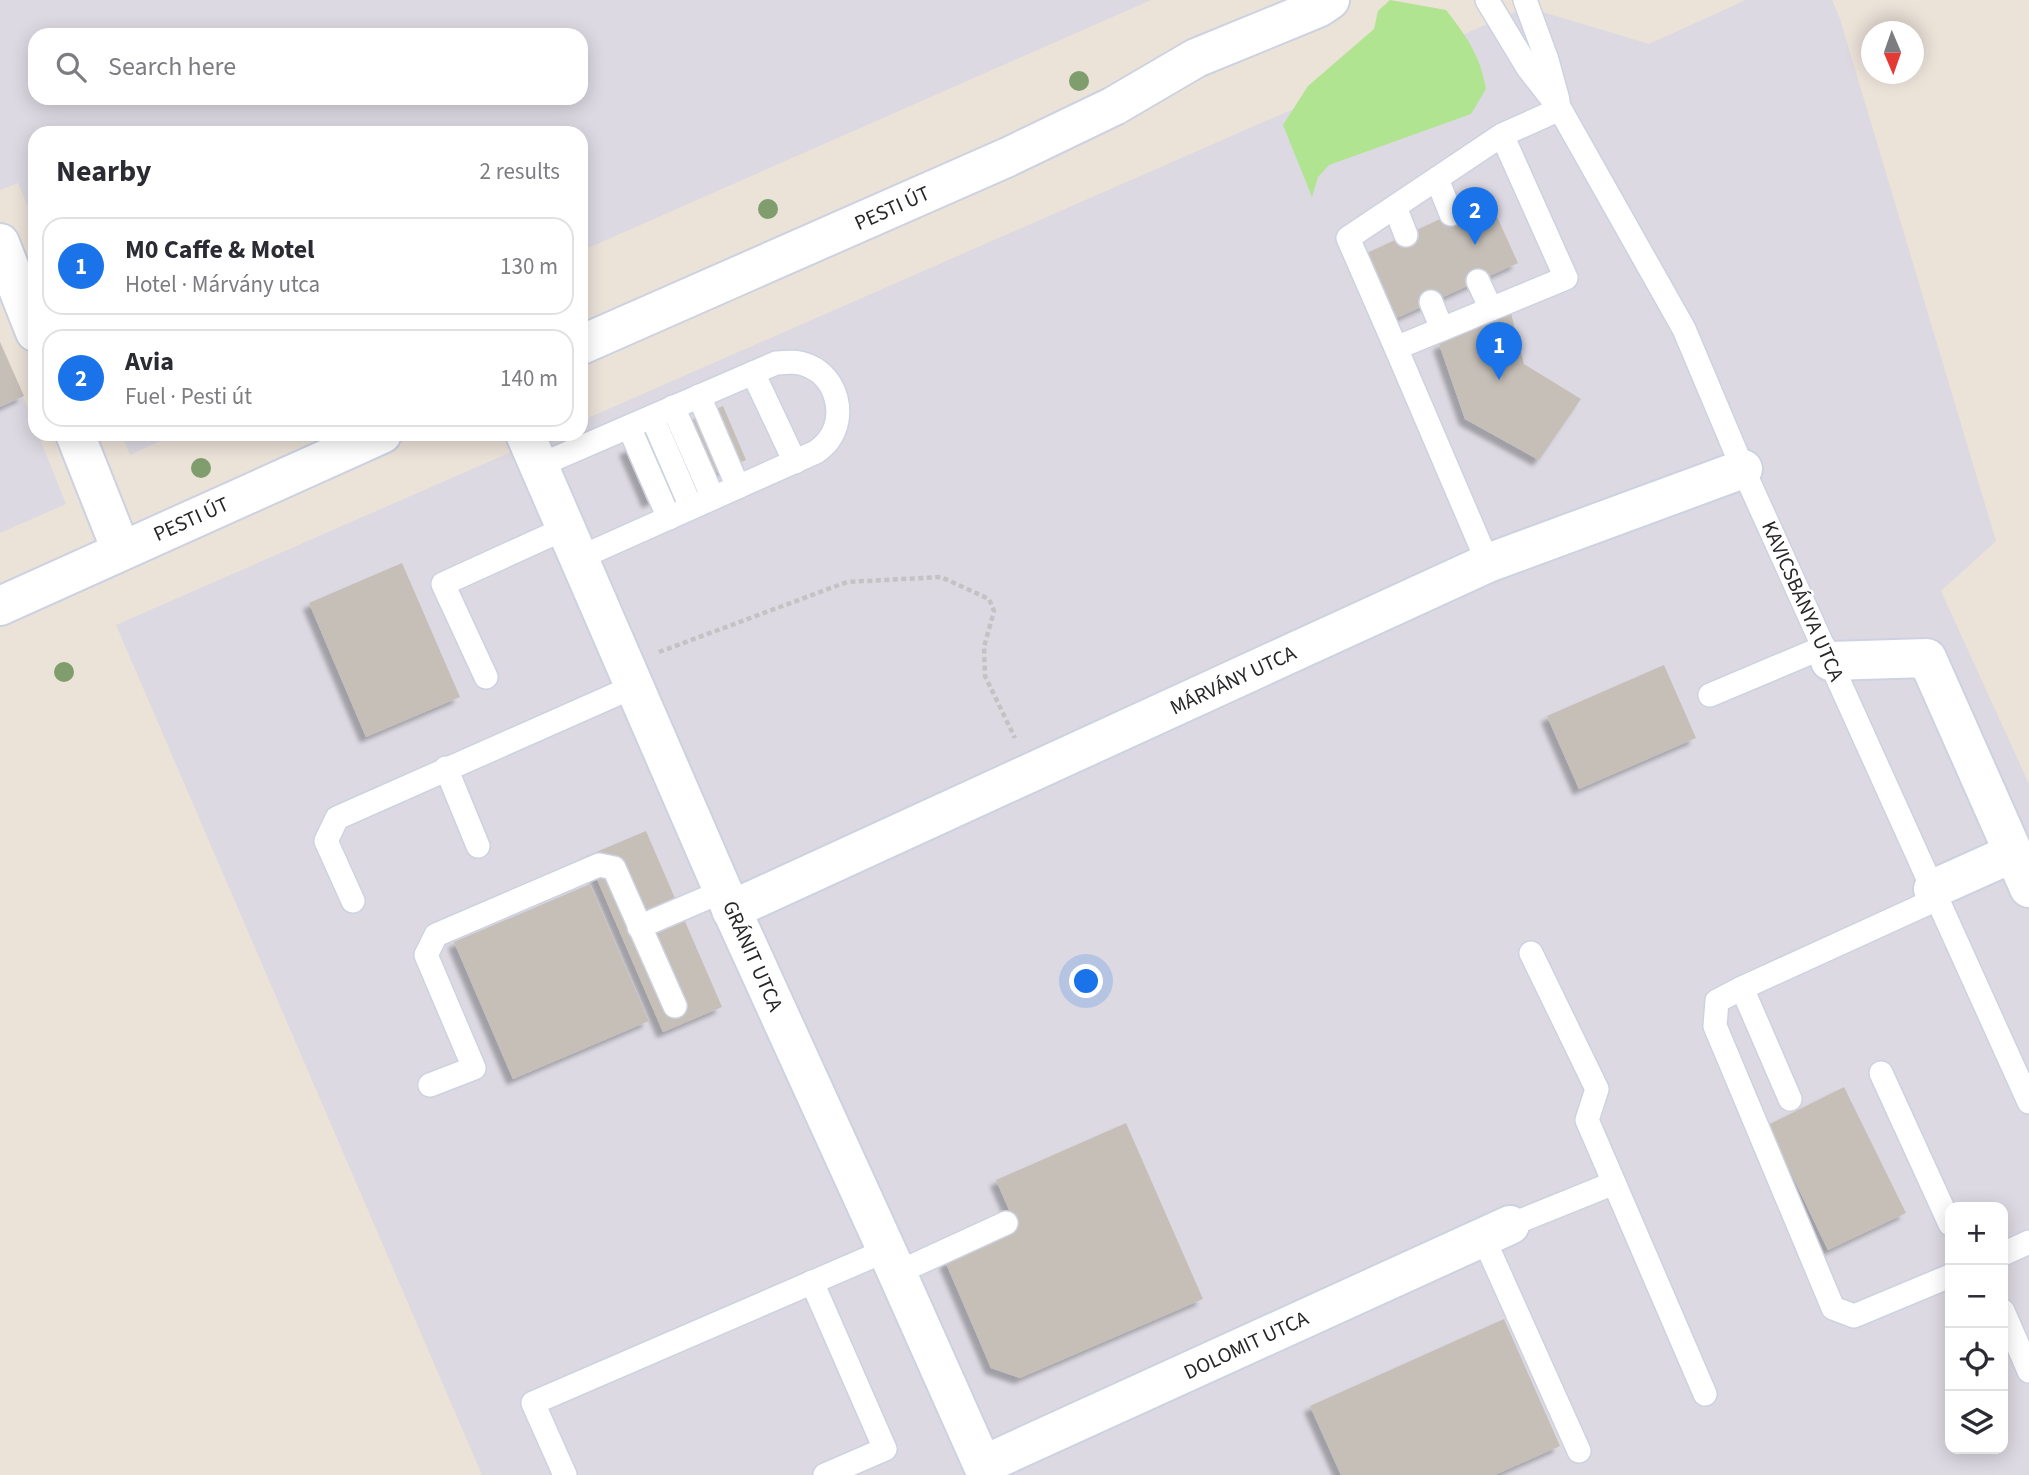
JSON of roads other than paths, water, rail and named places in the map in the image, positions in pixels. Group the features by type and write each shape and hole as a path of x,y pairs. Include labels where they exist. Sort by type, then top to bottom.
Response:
{"street":[{"name":"PESTI ÚT","path":"1196,58 1262,0"},
{"name":"PESTI ÚT","path":"588,342 1008,157 1114,106 1196,58 1318,8 1330,0"},
{"path":"0,243 28,314"},
{"path":"78,441 121,550"},
{"name":"PESTI ÚT","path":"0,606 366,441"},
{"name":"GRÁNIT UTCA","path":"532,450 727,900 985,1470"},
{"name":"MÁRVÁNY UTCA","path":"727,900 1031,772 1488,563 1743,469"},
{"path":"1827,654 1927,658 2029,888"},
{"path":"1935,894 2013,853"},
{"name":"DOLOMIT UTCA","path":"985,1470 1497,1231"}],"lane":[{"name":"KAVICSBÁNYA UTCA","path":"1487,0 1528,68 1560,109 1684,329 1743,469 2029,1102"},
{"name":"KAVICSBÁNYA UTCA","path":"1525,0 1560,109"},
{"path":"1488,563 1348,238 1502,135 1560,109"},
{"path":"1396,348 1566,278 1502,135"},
{"path":"1437,179 1451,214"},
{"path":"1395,207 1406,235"},
{"path":"1478,281 1491,309"},
{"path":"1431,302 1442,329"},
{"path":"486,677 443,584 573,543 669,518 795,462 816,452 829,440 836,425 838,407 834,391 824,377 810,367 794,362 776,363 629,427 588,437"},
{"path":"753,373 795,462"},
{"path":"699,396 738,487"},
{"path":"673,407 713,498"},
{"path":"652,416 691,507"},
{"path":"629,427 669,518"},
{"path":"532,450 570,441"},
{"path":"1710,695 1827,654"},
{"path":"353,901 326,841 337,818 446,768 630,675"},
{"path":"446,768 478,846"},
{"path":"430,1085 474,1068 426,955 436,935 599,866 614,868 675,1006"},
{"path":"1935,894 1717,1001 1715,1026 1833,1308 1854,1316 1945,1278"},
{"path":"639,927 727,900"},
{"path":"1531,953 1597,1089 1587,1120 1705,1394"},
{"path":"1742,988 1790,1099"},
{"path":"1881,1073 1945,1213"},
{"path":"1580,1451 1497,1231 1614,1183"},
{"path":"565,1475 533,1403 813,1282 892,1261 1006,1223"},
{"path":"2008,1252 2029,1242"},
{"path":"813,1282 885,1449 825,1475"},
{"path":"2008,1323 2029,1371"}],"place":[{"name":"Avia","path":"1475,245"},
{"name":"M0 Caffe & Motel","path":"1499,380"}]}
